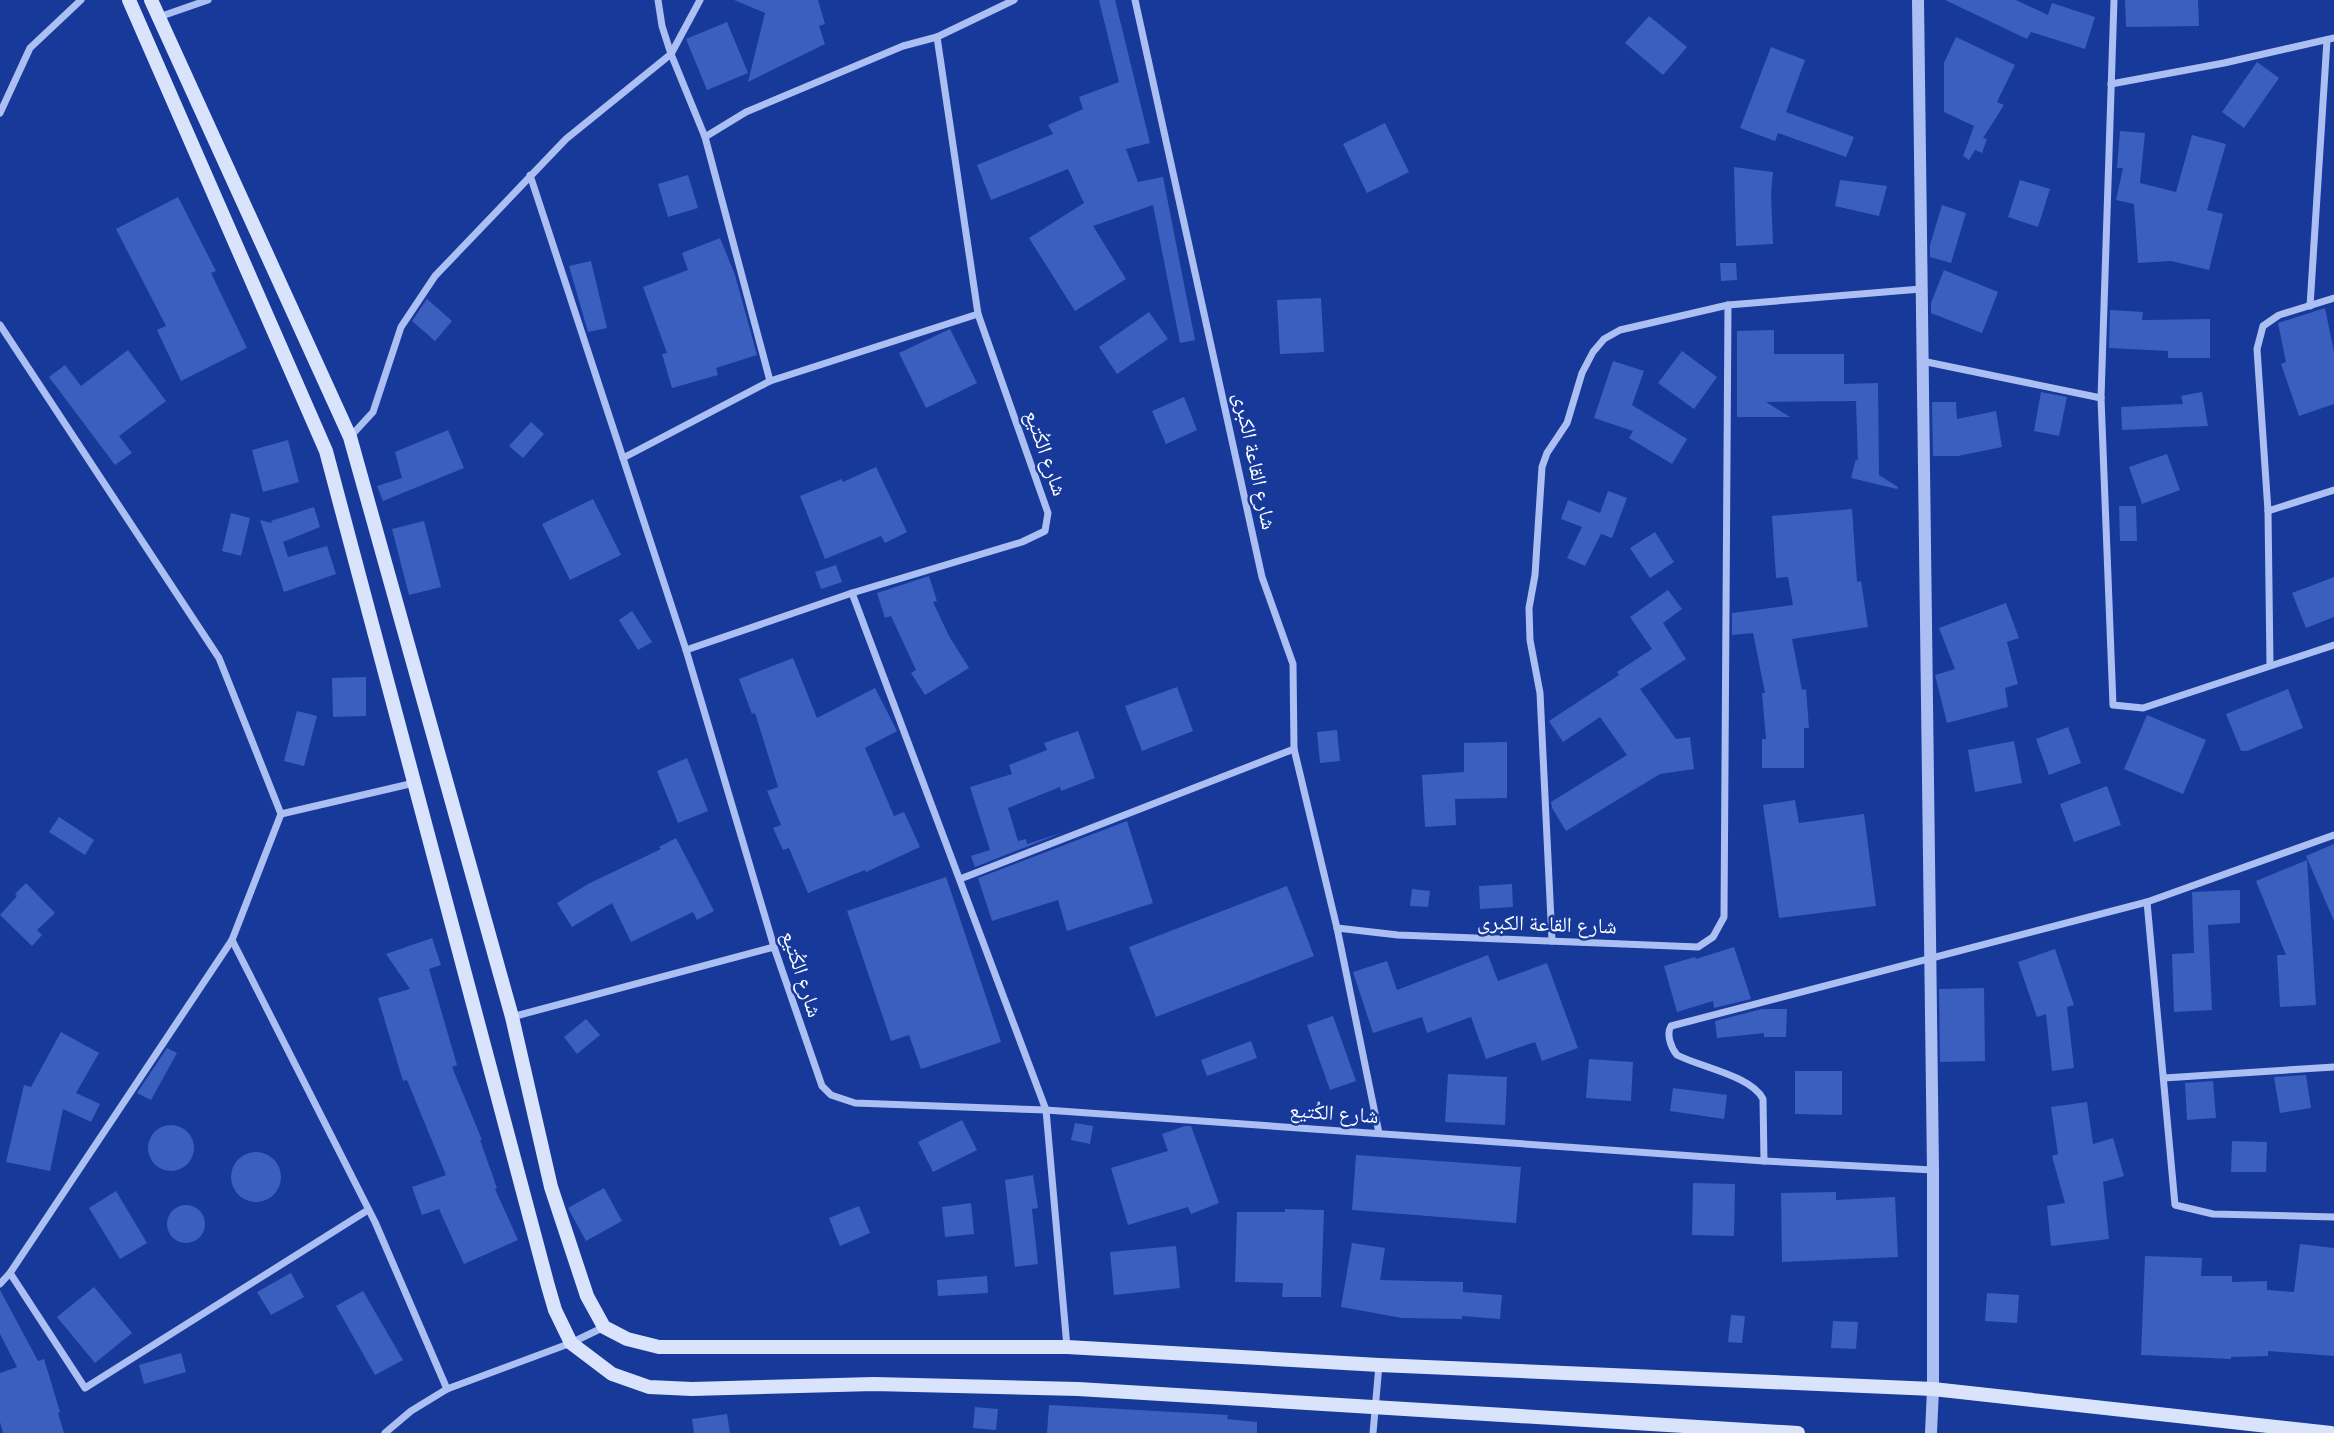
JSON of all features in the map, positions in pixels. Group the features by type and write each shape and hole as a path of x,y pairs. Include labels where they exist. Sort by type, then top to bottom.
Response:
{"main road":[{"path":"129,0 326,451 551,1298 571,1343 612,1374 649,1387 692,1389 874,1384 1078,1389 1798,1433"},
{"path":"151,0 349,437 512,1017 551,1187 587,1296 604,1327 627,1339 659,1347 678,1348 863,1345 1067,1347 1379,1365 1933,1389 2331,1433"}],"street":[{"path":"0,113 30,48 81,0"},
{"path":"159,18 208,0"},
{"path":"658,0 662,26 671,54 705,137 769,381"},
{"path":"349,437 373,412 401,327 435,276 566,139 671,54 700,0"},
{"path":"705,137 746,112 903,46 937,37 1014,0"},
{"name":"شارع القاعة الكبرى","path":"1135,0 1262,577 1293,664 1294,749 1337,928 1378,1133"},
{"path":"1918,0 1933,1170 1931,1433"},
{"path":"2113,0 2101,398 2113,705 2143,708 2334,645"},
{"name":"شارع الكُتيع","path":"937,37 978,314 1048,513 1045,531 1022,542 852,593 686,650 774,947 822,1086 831,1096 855,1103 1046,1110 1764,1161 1933,1170"},
{"path":"2111,84 2331,39 2310,306"},
{"path":"530,175 686,650"},
{"path":"1552,942 1540,692 1530,640 1529,608 1535,575 1542,467 1547,453 1567,423 1582,373 1593,352 1604,340 1620,330 1728,305 1921,289"},
{"path":"2270,665 2268,511 2257,349 2263,326 2279,315 2334,299"},
{"name":"شارع القاعة الكبرى","path":"1337,928 1398,935 1698,947 1713,937 1724,916 1728,305"},
{"path":"623,458 769,381 978,314"},
{"path":"0,325 219,658 281,814 232,940 10,1273 0,1284"},
{"path":"1922,361 2101,398"},
{"path":"2268,511 2334,490"},
{"path":"852,593 1046,1110 1067,1347"},
{"path":"960,879 1294,749"},
{"path":"281,814 415,783"},
{"path":"1764,1161 1763,1099 1759,1091 1747,1083 1677,1055 1668,1033 1671,1026 2147,902 2334,835"},
{"path":"2147,902 2175,1205 2213,1214 2334,1217"},
{"path":"232,940 368,1210 447,1389"},
{"path":"512,1017 774,947"},
{"path":"2164,1078 2334,1067"},
{"path":"10,1273 85,1388 368,1210"},
{"path":"385,1433 411,1411 447,1389 571,1343 604,1327"},
{"path":"1373,1433 1379,1365"}],"building":[{"path":"734,0 818,0 825,24 819,26 825,44 748,82 765,13"},
{"path":"1099,0 1115,0 1150,143 1126,149 1138,182 1163,177 1195,340 1180,343 1153,205 1093,226 1126,279 1075,311 1029,238 1084,203 1068,169 991,200 977,165 1053,134 1048,125 1083,109 1079,97 1119,82"},
{"path":"1945,0 2016,0 2048,15 2052,3 2095,17 2085,49 2031,32 2027,39"},
{"path":"2125,0 2198,0 2199,26 2126,27"},
{"path":"1649,16 1687,47 1663,75 1625,43"},
{"path":"727,22 748,73 707,90 686,39"},
{"path":"1956,37 2015,65 1997,102 2004,105 1983,138 1987,139 1982,153 1975,150 1969,160 1963,156 1974,126 1944,112 1944,63"},
{"path":"1771,47 1805,60 1786,112 1854,137 1846,157 1778,133 1775,141 1740,128"},
{"path":"2257,62 2279,78 2244,128 2222,112"},
{"path":"1385,123 1409,172 1367,193 1343,144"},
{"path":"2120,131 2145,133 2140,183 2176,192 2192,135 2226,144 2207,210 2223,214 2209,270 2171,261 2138,263 2134,204 2116,200 2123,168 2117,168"},
{"path":"1734,167 1773,172 1773,244 1736,246"},
{"path":"688,175 698,208 668,217 658,184"},
{"path":"1840,180 1887,186 1879,216 1835,206"},
{"path":"2020,180 2050,189 2038,227 2008,217"},
{"path":"178,197 216,271 211,273 247,348 181,381 157,330 166,326 116,229"},
{"path":"1942,205 1966,213 1951,263 1930,257 1930,245"},
{"path":"720,238 735,275 757,355 716,368 718,375 672,388 662,354 667,353 643,287 688,270 682,253"},
{"path":"591,261 607,328 588,332 569,266"},
{"path":"1720,263 1736,263 1737,280 1721,281"},
{"path":"1944,270 1998,292 1982,333 1931,313 1931,303"},
{"path":"1321,298 1324,352 1280,354 1277,300"},
{"path":"427,299 452,321 435,341 412,321"},
{"path":"2325,308 2334,352 2334,404 2299,416 2281,364 2286,362 2278,323"},
{"path":"2110,310 2143,312 2142,320 2210,319 2210,358 2168,358 2168,351 2109,348"},
{"path":"1149,312 1168,339 1117,374 1099,347"},
{"path":"950,329 977,383 926,408 899,353"},
{"path":"1774,330 1774,354 1844,354 1844,384 1878,383 1879,475 1898,487 1897,489 1851,478 1856,459 1858,461 1856,401 1766,402 1790,417 1737,417 1737,331"},
{"path":"128,350 166,401 119,436 132,453 115,465 49,377 65,365 81,386"},
{"path":"1682,351 1717,377 1694,409 1658,383"},
{"path":"1613,361 1644,371 1632,405 1687,439 1672,464 1629,438 1633,431 1594,418"},
{"path":"2041,392 2067,397 2059,436 2034,431"},
{"path":"2202,392 2208,426 2122,430 2121,407 2183,404 2181,396"},
{"path":"1184,397 1197,430 1166,444 1152,411"},
{"path":"1932,402 1956,402 1957,419 1996,411 2002,447 1958,456 1933,456"},
{"path":"531,422 544,434 523,458 509,446"},
{"path":"448,430 464,468 383,501 377,486 402,478 395,452"},
{"path":"288,440 299,482 263,492 252,450"},
{"path":"2167,454 2180,490 2142,504 2129,467"},
{"path":"876,467 907,532 885,543 881,536 825,559 800,496 842,479 843,482"},
{"path":"1608,491 1627,498 1612,538 1601,534 1585,566 1567,558 1582,527 1561,519 1568,500 1600,513"},
{"path":"593,499 621,555 570,580 542,524"},
{"path":"2119,506 2136,506 2137,541 2120,541"},
{"path":"314,507 320,527 283,542 288,557 327,546 336,574 284,592 260,520 272,523 271,521"},
{"path":"1852,509 1857,582 1861,581 1868,627 1792,639 1802,690 1806,689 1809,728 1804,728 1804,768 1762,768 1762,739 1766,739 1762,693 1765,693 1753,633 1732,635 1732,613 1793,605 1788,577 1776,578 1772,516"},
{"path":"231,513 250,518 241,556 222,551"},
{"path":"424,521 441,587 409,595 392,529"},
{"path":"1655,532 1674,562 1650,578 1630,548"},
{"path":"836,565 842,582 821,589 815,572"},
{"path":"929,576 937,601 933,602 949,636 969,668 925,695 911,673 916,670 891,616 885,618 877,593"},
{"path":"2334,577 2334,617 2306,628 2292,593"},
{"path":"1668,590 1682,609 1663,623 1686,659 1640,689 1676,739 1690,737 1694,769 1660,774 1566,831 1551,802 1627,755 1600,717 1563,742 1549,721 1619,675 1617,672 1652,649 1630,617"},
{"path":"2006,603 2019,638 2007,642 2018,684 2005,688 2008,707 1947,723 1935,675 1955,669 1939,628"},
{"path":"632,611 652,642 638,650 619,620"},
{"path":"793,658 817,718 875,688 897,731 865,748 894,816 904,812 920,847 866,872 865,870 808,893 789,848 783,850 773,828 781,825 767,791 778,787 755,713 752,714 739,679"},
{"path":"366,677 366,716 333,717 332,678"},
{"path":"1177,687 1193,731 1142,751 1125,706"},
{"path":"2288,689 2303,728 2241,751 2226,714"},
{"path":"297,711 317,716 304,766 284,761"},
{"path":"2147,715 2206,740 2183,794 2124,769"},
{"path":"2068,727 2081,763 2049,775 2036,739"},
{"path":"1337,730 1340,761 1320,763 1317,732"},
{"path":"1078,731 1095,778 1061,791 1060,787 1008,808 1018,841 1026,839 1027,844 1064,832 975,867 971,856 990,850 970,787 1012,774 1009,765 1047,750 1044,743"},
{"path":"2014,741 2022,783 1975,792 1968,750"},
{"path":"1507,742 1507,798 1455,799 1456,825 1425,827 1422,775 1464,772 1464,743"},
{"path":"687,758 708,811 678,823 657,771"},
{"path":"2107,786 2121,825 2074,842 2060,804"},
{"path":"1795,800 1799,823 1864,814 1876,906 1779,918 1763,805"},
{"path":"59,817 94,840 85,855 49,832"},
{"path":"1127,821 1153,903 1067,931 1058,900 992,921 978,878"},
{"path":"676,838 714,911 697,920 693,912 631,942 612,903 572,927 557,903 588,884 661,849 659,847"},
{"path":"2334,844 2334,921 2306,856"},
{"path":"2307,860 2316,1005 2280,1007 2277,955 2286,955 2256,881"},
{"path":"946,877 1001,1042 921,1069 909,1035 891,1041 847,911"},
{"path":"26,883 55,913 37,930 42,935 32,946 0,915"},
{"path":"1512,884 1513,907 1480,909 1479,886"},
{"path":"1287,886 1314,956 1156,1017 1129,947"},
{"path":"1412,889 1430,891 1428,907 1410,906"},
{"path":"2240,890 2240,923 2208,925 2212,1010 2174,1012 2172,954 2194,953 2192,892"},
{"path":"432,938 441,965 429,969 457,1065 452,1067 482,1140 497,1188 495,1189 518,1240 464,1264 439,1209 422,1215 412,1187 446,1175 407,1080 403,1081 378,998 410,989 386,954"},
{"path":"1734,947 1751,999 1714,1008 1713,1001 1677,1012 1664,966"},
{"path":"2055,949 2074,1005 2067,1007 2074,1068 2052,1071 2046,1014 2037,1017 2018,962"},
{"path":"1488,955 1498,981 1547,963 1578,1048 1542,1061 1535,1042 1486,1059 1471,1017 1427,1033 1422,1017 1373,1033 1353,972 1387,961 1397,990"},
{"path":"1984,988 1985,1061 1940,1062 1939,989"},
{"path":"1762,1009 1787,1009 1786,1037 1764,1037 1764,1033 1717,1038 1715,1021"},
{"path":"1333,1016 1356,1081 1330,1090 1307,1025"},
{"path":"586,1019 600,1035 577,1054 564,1037"},
{"path":"61,1032 99,1053 76,1093 100,1104 91,1122 63,1109 50,1171 6,1162 24,1085 31,1087"},
{"path":"1251,1041 1257,1058 1207,1076 1201,1060"},
{"path":"167,1048 177,1053 151,1100 137,1093"},
{"path":"1589,1059 1633,1062 1631,1101 1586,1098"},
{"path":"1795,1071 1842,1071 1842,1115 1795,1114"},
{"path":"1448,1074 1507,1077 1505,1125 1445,1122"},
{"path":"2306,1075 2311,1108 2280,1113 2274,1077"},
{"path":"2213,1081 2216,1118 2187,1120 2185,1083"},
{"path":"1673,1088 1727,1095 1724,1119 1670,1111"},
{"path":"2087,1102 2093,1144 2113,1138 2124,1176 2103,1182 2109,1239 2051,1246 2047,1206 2065,1203 2052,1156 2058,1154 2051,1107"},
{"path":"962,1120 977,1150 933,1172 918,1142"},
{"path":"1075,1123 1093,1126 1090,1144 1071,1140"},
{"path":"171,1125 187,1132 194,1148 187,1164 171,1171 155,1164 148,1148 155,1132"},
{"path":"1191,1126 1219,1203 1191,1214 1188,1207 1128,1225 1111,1168 1168,1151 1162,1134"},
{"path":"2232,1141 2267,1142 2266,1172 2231,1172"},
{"path":"246,1153 266,1153 280,1167 280,1187 266,1201 246,1201 232,1187 232,1167"},
{"path":"1356,1155 1521,1167 1516,1223 1352,1210"},
{"path":"1033,1175 1038,1208 1032,1209 1038,1264 1015,1267 1005,1180"},
{"path":"1693,1183 1735,1184 1734,1236 1692,1235"},
{"path":"604,1188 622,1221 586,1241 568,1208"},
{"path":"116,1191 147,1243 120,1259 89,1208"},
{"path":"1836,1192 1836,1200 1895,1197 1898,1257 1782,1262 1781,1193"},
{"path":"971,1203 974,1234 945,1237 942,1207"},
{"path":"186,1205 200,1210 205,1224 200,1238 186,1243 172,1238 167,1224 172,1210"},
{"path":"859,1206 870,1233 840,1246 829,1218"},
{"path":"1285,1209 1324,1210 1321,1297 1282,1297 1283,1283 1235,1282 1237,1212 1285,1212"},
{"path":"1352,1243 1385,1248 1380,1280 1463,1282 1463,1292 1502,1295 1500,1319 1462,1316 1462,1319 1402,1318 1341,1307"},
{"path":"2300,1244 2334,1248 2334,1356 2268,1351 2268,1356 2231,1359 2141,1355 2145,1256 2202,1258 2201,1276 2232,1276 2232,1282 2267,1281 2267,1290 2294,1292"},
{"path":"1176,1246 1180,1288 1114,1295 1110,1252"},
{"path":"291,1273 304,1297 271,1315 257,1292"},
{"path":"987,1276 988,1293 938,1296 937,1280"},
{"path":"94,1287 132,1333 95,1363 57,1317"},
{"path":"0,1290 38,1361 44,1359 64,1433 3,1433 0,1422 0,1373 17,1367 0,1334"},
{"path":"363,1291 403,1360 375,1375 336,1306"},
{"path":"1987,1293 2019,1295 2017,1323 1985,1321"},
{"path":"1731,1315 1745,1316 1742,1343 1728,1342"},
{"path":"1833,1321 1858,1322 1856,1349 1831,1348"},
{"path":"181,1353 186,1372 144,1384 139,1365"},
{"path":"1049,1405 1228,1415 1227,1419 1257,1422 1257,1433 1047,1433"},
{"path":"975,1407 998,1409 996,1430 973,1428"},
{"path":"727,1414 730,1433 694,1433 692,1419"}]}
